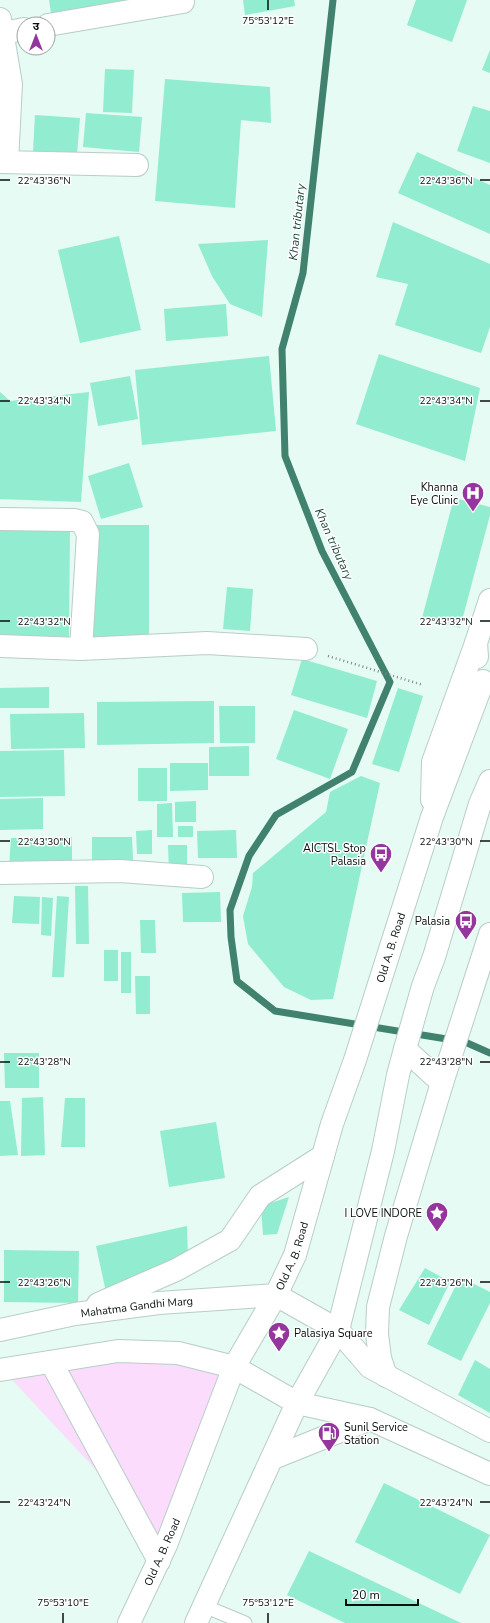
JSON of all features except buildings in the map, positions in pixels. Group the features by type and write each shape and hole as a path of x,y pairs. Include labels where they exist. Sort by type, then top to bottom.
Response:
{"main road":[{"path":"56,24 183,2"},
{"path":"16,28 1,26 11,84 3,162 137,165"},
{"path":"0,519 74,520 82,522 88,534 81,649"},
{"name":"Old A. B. Road","path":"129,1623 166,1545 234,1367 276,1295 295,1255 332,1124 355,1060 432,817 488,682 477,667 476,643 490,600"},
{"path":"0,646 81,649 208,643 306,649"},
{"path":"432,817 433,762 476,643"},
{"path":"200,1615 297,1403 338,1330 383,1151 398,1075 405,1049 423,986 485,804 490,781"},
{"path":"0,873 120,871 202,877"},
{"path":"386,1376 380,1358 377,1334 378,1308 396,1236 462,1018 490,935"},
{"path":"405,1049 442,1083"},
{"path":"75,1314 176,1270 230,1240 260,1196 323,1156"},
{"path":"276,1295 338,1330 370,1367 490,1431"},
{"name":"Mahatma Gandhi Marg","path":"0,1330 75,1314 159,1303 276,1295"},
{"path":"0,1370 118,1351 178,1354 234,1367 297,1403 370,1419 490,1474"},
{"path":"51,1362 158,1561"},
{"path":"273,1458 370,1419"}],"lane":[{"path":"200,1615 245,1623"}],"path":[{"path":"306,649 423,685"}],"shaded area":[{"path":"118,1351 234,1367 166,1545 2,1369"}],"waterway":[{"name":"Khan tributary","path":"333,0 303,273 282,349 285,456 322,551 390,682 352,772 276,815 249,856 230,910 231,937 237,981 275,1011 465,1042 490,1053"}],"place":[{"name":"Khanna Eye Clinic","path":"473,512"},
{"name":"AICTSL Stop Palasia","path":"381,874"},
{"name":"Palasia","path":"466,940"},
{"name":"I LOVE INDORE","path":"437,1232"},
{"name":"Palasiya Square","path":"279,1352"},
{"name":"Sunil Service Station","path":"329,1452"}]}
